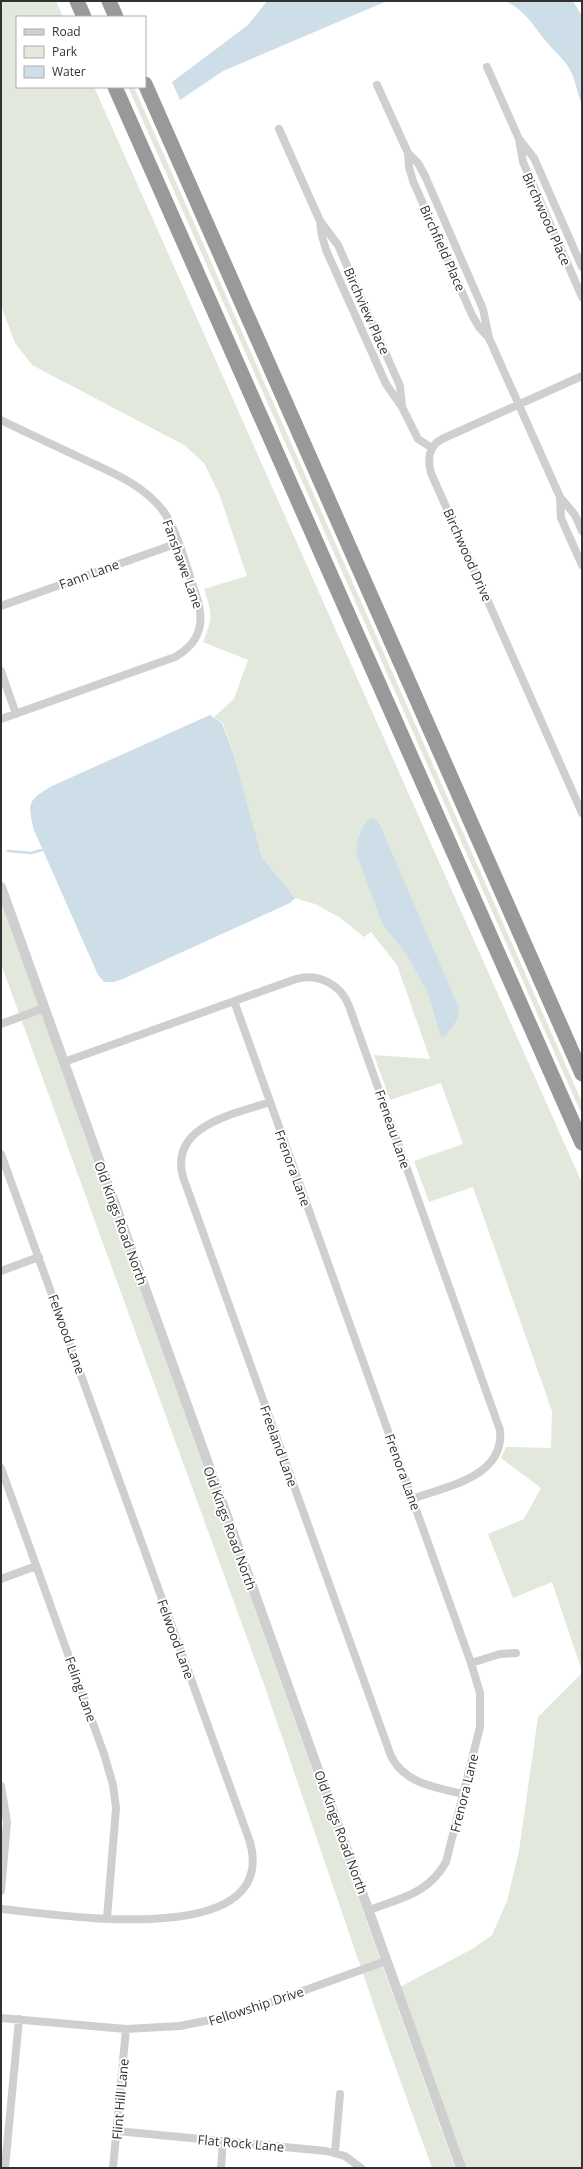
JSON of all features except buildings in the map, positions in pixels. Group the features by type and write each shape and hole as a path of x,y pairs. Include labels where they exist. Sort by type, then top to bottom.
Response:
{"highway":[{"path":"77,1 84,16"},
{"path":"109,1 116,16"},
{"path":"146,86 582,1074"},
{"path":"115,88 582,1143"}],"street":[{"name":"Birchwood Place","path":"487,67 519,139 523,162 582,297"},
{"name":"Birchfield Place","path":"377,85 408,153 422,170 486,316 489,338 560,497"},
{"name":"Birchview Place","path":"279,129 320,221 338,245 394,372 402,393 402,407"},
{"name":"Birchwood Place","path":"519,139 534,158 582,268"},
{"name":"Birchfield Place","path":"408,153 409,167 413,181 472,315 479,327 489,338"},
{"name":"Birchview Place","path":"320,221 326,250 386,384 402,407 418,439 432,448"},
{"path":"432,448 446,437 582,376"},
{"name":"Fanshawe Lane","path":"1,420 134,484 149,496 164,512 178,542 201,614 197,634 190,647 175,657 1,719"},
{"name":"Birchwood Drive","path":"432,448 429,462 431,473 582,813"},
{"path":"560,497 575,515 582,530"},
{"path":"560,497 561,518 582,565"},
{"name":"Fann Lane","path":"1,606 178,542"},
{"path":"1,671 16,714"},
{"name":"Old Kings Road North","path":"1,887 461,2168"},
{"name":"Freneau Lane","path":"64,1062 290,980 304,977 327,981 338,988 344,996 497,1416 500,1430 501,1441 495,1458 476,1476 412,1499"},
{"name":"Frenora Lane","path":"234,1001 471,1663 480,1693 480,1727 446,1862 435,1879 416,1893 369,1910"},
{"path":"1,1024 44,1008"},
{"name":"Freeland Lane","path":"270,1102 210,1123 196,1131 183,1151 181,1163 183,1177 391,1756 398,1769 414,1780 463,1794"},
{"name":"Felwood Lane","path":"1,1154 253,1855 253,1868 247,1884 236,1896 222,1904 169,1918 136,1920 1,1909"},
{"path":"1,1271 39,1257"},
{"name":"Feling Lane","path":"2,1472 104,1754 113,1785 116,1816 107,1918"},
{"path":"1,1579 36,1566"},
{"path":"471,1663 500,1654 516,1653"},
{"path":"1,1786 7,1822 1,1891"},
{"name":"Fellowship Drive","path":"1,2018 126,2029 180,2026 222,2018 386,1960"},
{"path":"5,2168 19,2019"},
{"name":"Flint Hill Lane","path":"113,2168 126,2029"},
{"path":"335,2152 340,2094"},
{"name":"Flat Rock Lane","path":"117,2131 335,2152 345,2156 361,2168"},
{"path":"221,2168 223,2141"}],"green space":[{"path":"1,1 56,1 63,16 16,16 16,88 94,88 582,1183 582,1671 552,1582 513,1598 488,1534 524,1519 541,1488 501,1458 506,1447 551,1448 552,1411 473,1187 429,1202 414,1161 463,1144 441,1083 390,1100 374,1055 430,1059 397,965 371,932 364,937 339,917 315,904 295,898 266,865 260,855 234,756 223,723 214,717 234,699 248,660 203,642 210,621 209,604 204,589 247,576 220,496 204,463 184,445 32,365 15,343 1,306"},
{"path":"128,88 134,88 582,1102 582,1115"},
{"path":"1,901 455,2168 432,2168 386,2041 266,1690 1,964"},
{"path":"582,1673 582,2168 465,2168 400,1987 472,1949 492,1935 507,1901 519,1851 538,1717"}],"water":[{"path":"267,1 387,1 223,71 180,100 172,82 248,25"},
{"path":"505,1 573,1 582,16 582,104 573,76 562,58 550,46 525,15 513,5"},
{"path":"210,715 222,723 234,756 262,858 295,898 290,903 123,979 114,982 104,982 98,975 34,830 30,814 31,803 38,795 52,786"},
{"path":"371,818 376,819 380,825 459,1008 457,1020 445,1036 441,1036 428,993 408,957 382,923 357,855 357,845 362,829"}],"waterway":[{"path":"8,851 31,853 42,850"}]}
